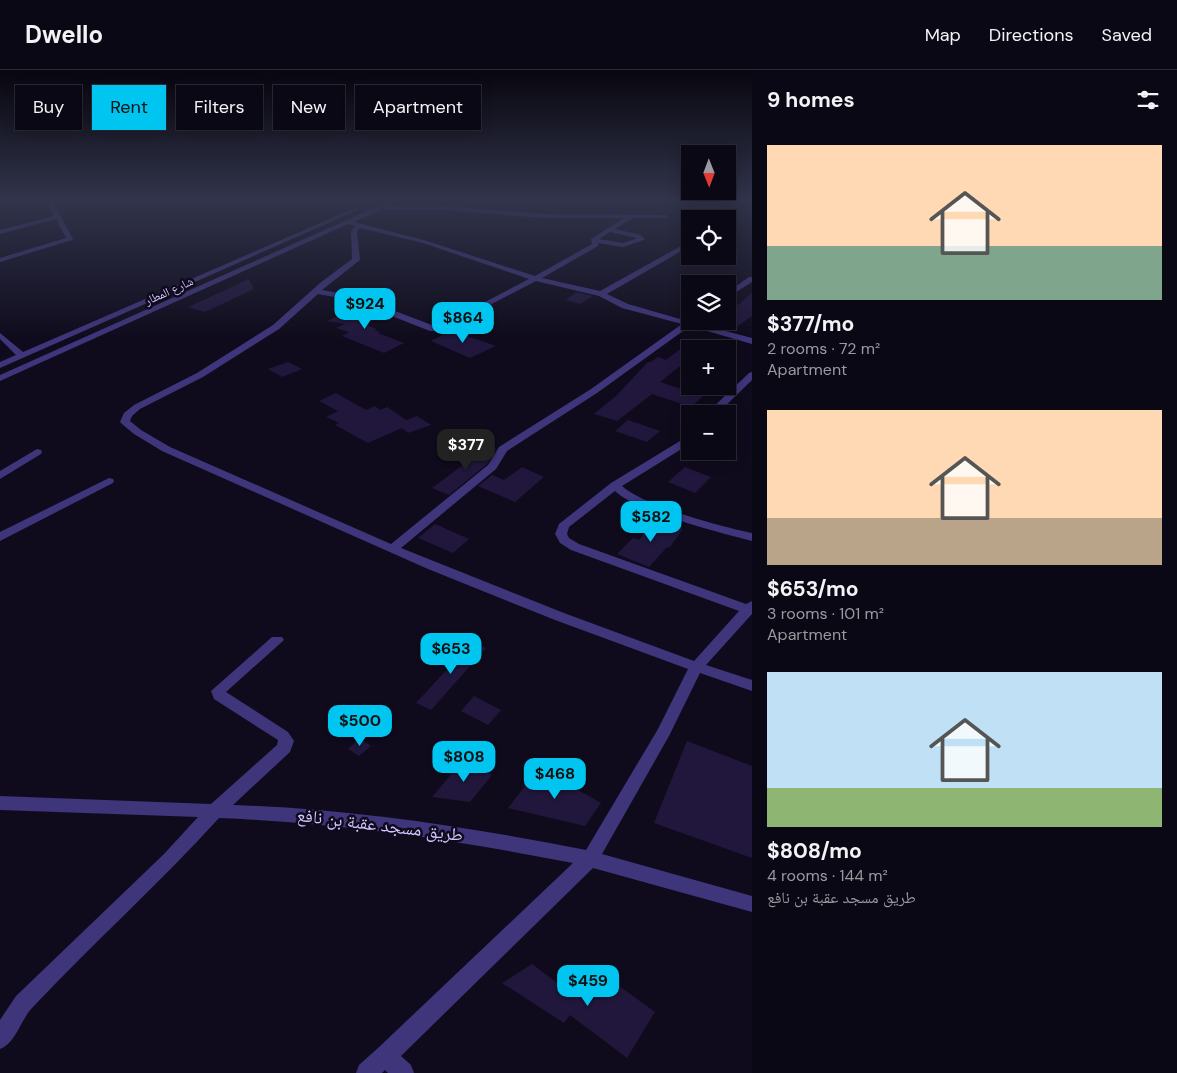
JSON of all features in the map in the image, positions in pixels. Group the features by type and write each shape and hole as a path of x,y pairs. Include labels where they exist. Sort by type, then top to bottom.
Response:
{"street":[{"path":"0,260 51,245"},
{"name":"شارع المطار","path":"0,365 275,245"},
{"name":"شارع المطار","path":"0,378 299,245"},
{"path":"356,245 358,258 316,291 276,327 200,375 137,407 127,415 125,422 133,430 155,444 211,467 336,525 594,630 752,686"},
{"path":"433,245 534,278 601,294 625,306 681,321"},
{"path":"316,291 353,298 436,329 465,316 596,245"},
{"path":"617,245 630,245"},
{"path":"601,294 681,249"},
{"path":"736,290 752,279"},
{"path":"393,548 492,467 504,450 594,391 681,329"},
{"path":"714,330 752,341"},
{"path":"0,335 22,355"},
{"path":"66,336 82,342"},
{"path":"720,405 752,375"},
{"path":"367,1073 590,859 664,732 696,667 750,607 575,547 564,540 561,534 563,526 615,485 681,445"},
{"path":"0,476 38,452"},
{"path":"0,538 109,481"},
{"path":"615,485 623,493 636,501 726,531 752,537"},
{"path":"0,1039 23,1003 170,859 216,810 284,748 286,741 283,736 219,695 218,691 277,640"},
{"name":"طريق مسجد عقبة بن نافع","path":"0,803 216,810 390,825 490,839 590,859 752,904"},
{"path":"385,1055 403,1073"}],"building":[{"path":"249,279 254,289 205,312 188,307"},
{"path":"576,292 593,296 580,304 566,300"},
{"path":"752,293 752,316 736,327 736,306"},
{"path":"362,306 379,313 358,322 377,329 374,330 380,332 378,333 404,343 384,353 342,336 349,332 336,328 345,324 327,321"},
{"path":"451,331 496,346 470,358 431,341"},
{"path":"681,349 681,365 660,382 681,389 681,395 703,396 693,405 685,405 652,394 617,421 594,414 616,396 648,362 658,357 666,360"},
{"path":"288,362 302,369 282,377 268,369"},
{"path":"336,393 366,410 375,406 380,410 387,407 406,420 417,416 431,425 408,433 402,428 368,443 335,425 339,423 326,417 338,411 319,401"},
{"path":"628,420 660,431 647,442 615,431"},
{"path":"483,445 496,449 487,464 449,495 432,488 467,462 465,461"},
{"path":"522,467 544,477 515,502 478,486 492,475 504,480"},
{"path":"685,467 711,477 695,493 668,482"},
{"path":"655,519 683,529 669,548 667,547 649,567 617,554 633,538 639,540"},
{"path":"435,524 469,539 453,553 418,538"},
{"path":"470,640 486,648 431,710 416,703 463,652 460,650"},
{"path":"474,696 501,710 488,725 461,711"},
{"path":"360,738 371,746 359,756 348,749"},
{"path":"687,741 752,766 752,858 654,823"},
{"path":"464,759 492,775 470,802 432,797"},
{"path":"539,768 601,803 585,826 508,808"},
{"path":"532,964 572,994 575,990 584,996 600,972 655,1012 627,1058 570,1015 564,1023 502,983"}]}
